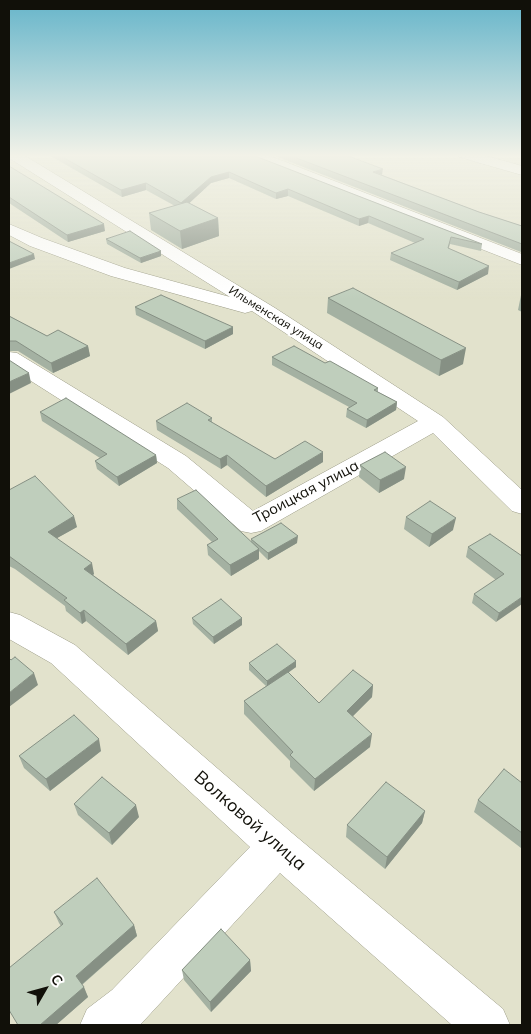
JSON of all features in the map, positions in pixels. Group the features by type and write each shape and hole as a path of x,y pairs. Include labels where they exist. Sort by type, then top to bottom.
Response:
{"street":[{"name":"Ильменская улица","path":"90,202 268,312 404,400 435,422 522,505"},
{"path":"375,202 522,260"},
{"path":"9,229 36,242 118,272 268,312"},
{"name":"Троицкая улица","path":"9,358 177,462 252,524 435,422"},
{"name":"Волковой улица","path":"9,624 63,654 278,846 487,1025"},
{"path":"102,1025 128,1006 278,846"}],"building":[{"path":"17,202 68,202 104,224 67,235"},
{"path":"187,202 218,218 180,231 149,213"},
{"path":"319,202 374,202 482,244 451,237 448,248 489,266 459,282 391,253 424,239 369,216 359,219"},
{"path":"413,202 453,202 522,226 522,244"},
{"path":"130,231 161,251 140,258 106,239"},
{"path":"9,241 34,254 9,263"},
{"path":"353,288 466,348 441,360 328,298"},
{"path":"161,295 233,327 205,341 135,307"},
{"path":"9,316 47,336 58,330 88,346 51,363 16,341 9,341"},
{"path":"294,346 325,363 330,361 378,388 374,390 397,402 367,420 347,409 357,403 272,357"},
{"path":"9,360 29,373 9,382"},
{"path":"66,398 156,455 117,477 95,461 107,454 40,412"},
{"path":"187,403 212,418 208,420 275,459 305,441 323,452 266,486 227,455 220,459 156,421"},
{"path":"385,452 406,467 380,480 360,465"},
{"path":"35,476 74,516 48,532 92,563 84,569 156,621 126,644 84,610 80,613 64,600 67,598 9,556 9,490"},
{"path":"196,490 259,549 230,565 207,545 218,539 177,499"},
{"path":"430,501 456,518 432,534 406,517"},
{"path":"281,523 298,536 268,553 251,539"},
{"path":"490,534 522,556 522,597 499,613 474,594 504,574 468,547"},
{"path":"221,599 242,618 213,637 192,618"},
{"path":"277,644 296,661 267,681 249,663"},
{"path":"15,657 34,673 9,693 9,658 11,660"},
{"path":"353,670 373,685 347,711 372,734 315,779 290,755 293,752 244,701 288,672 319,703"},
{"path":"74,715 99,739 46,779 19,756"},
{"path":"504,769 522,783 522,833 478,800"},
{"path":"102,777 136,805 109,833 74,804"},
{"path":"386,782 425,811 387,857 347,825"},
{"path":"97,878 134,925 76,976 84,987 40,1025 18,1025 9,1010 9,968 63,924 54,912"},
{"path":"221,929 250,960 210,1002 182,970"}]}
